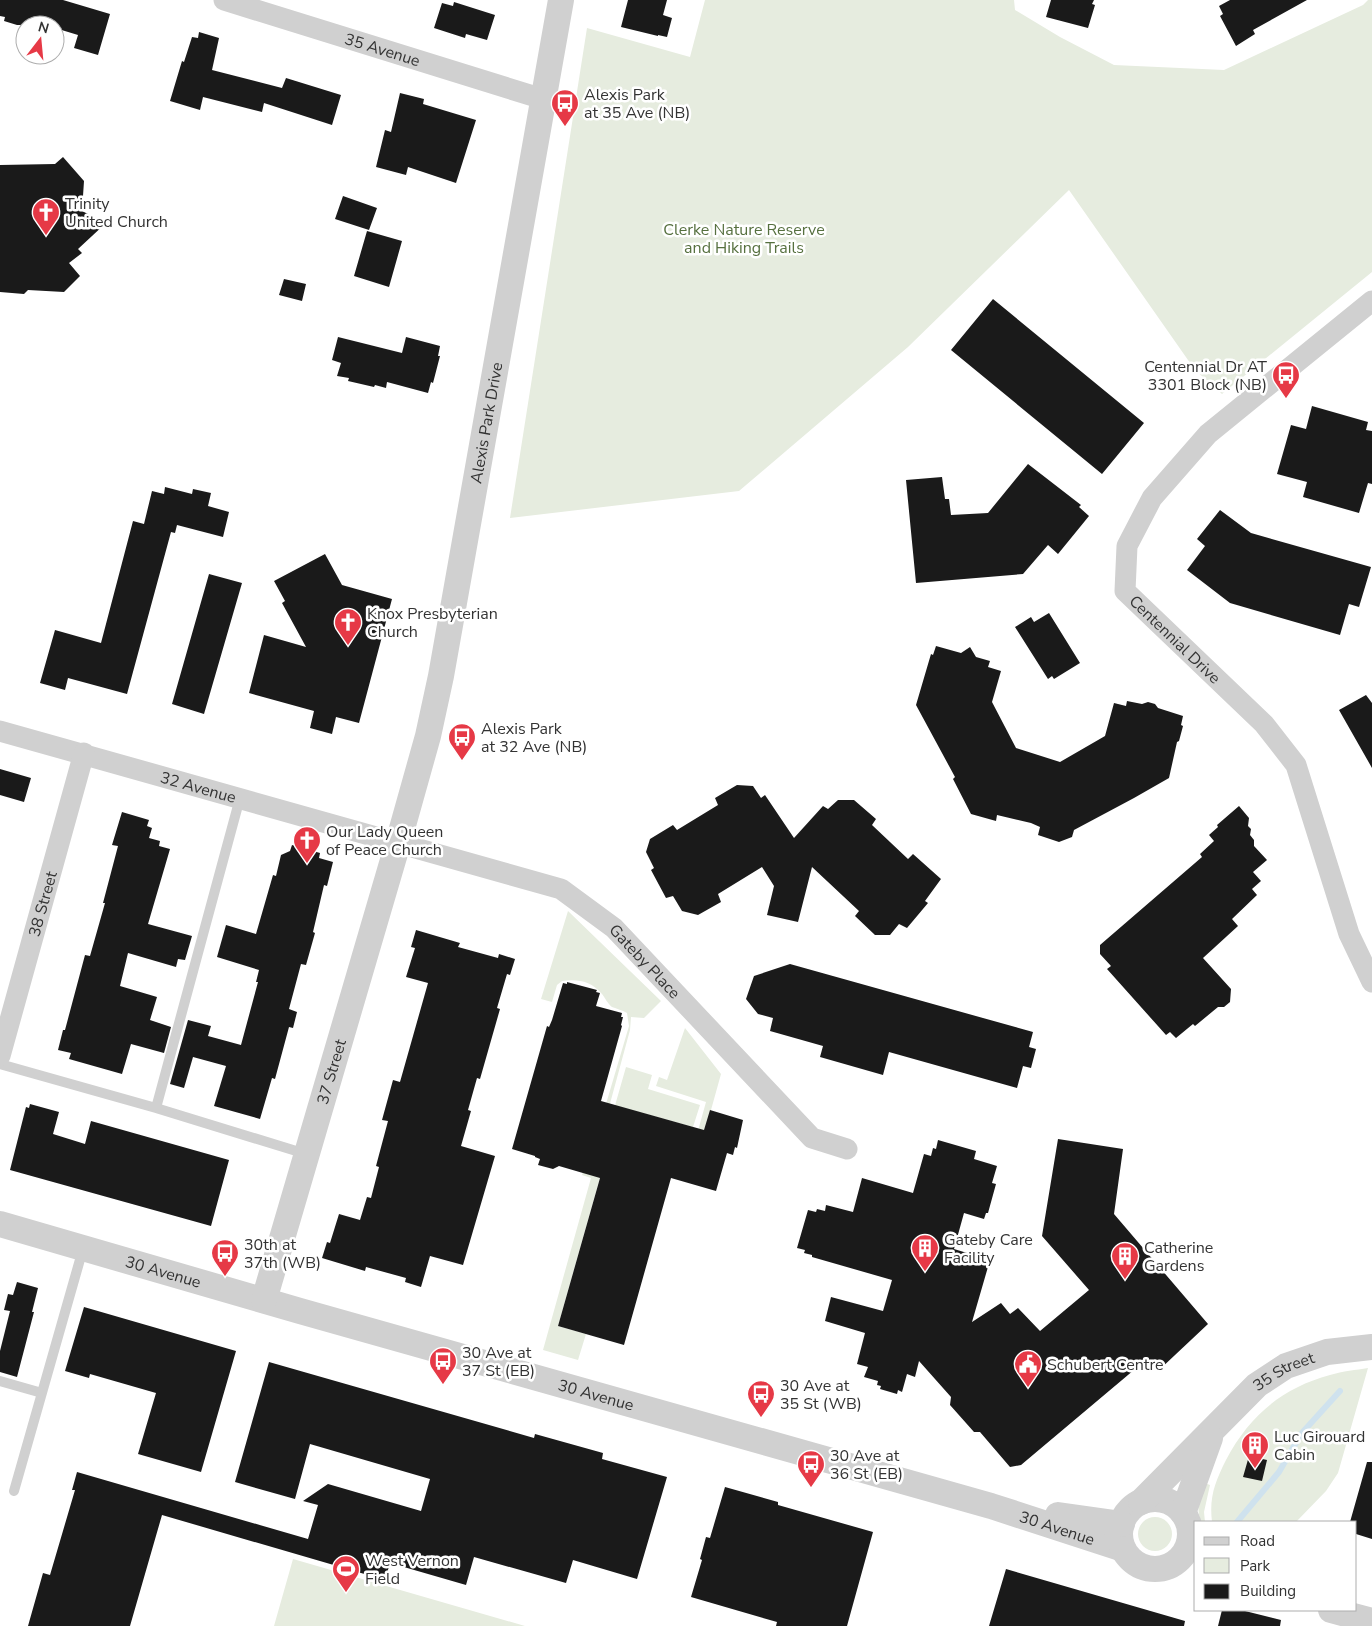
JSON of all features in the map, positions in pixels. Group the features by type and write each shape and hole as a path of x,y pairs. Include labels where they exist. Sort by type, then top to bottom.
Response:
{"street":[{"name":"35 Avenue","path":"224,0 543,99"},
{"name":"Alexis Park Drive","path":"398,843 428,736 441,676 561,0"},
{"name":"Centennial Drive","path":"1372,301 1208,434 1152,498 1127,546 1125,591 1264,724 1296,765 1349,934 1372,982"},
{"name":"32 Avenue","path":"0,731 84,753 398,843"},
{"name":"38 Street","path":"0,1056 84,753"},
{"name":"Gateby Place","path":"398,843 561,889 614,928 812,1138 847,1149"},
{"name":"37 Street","path":"264,1300 398,843"},
{"name":"30 Avenue","path":"0,1224 991,1506 1122,1537"},
{"name":"35 Street","path":"1141,1502 1230,1410 1257,1385 1286,1366 1327,1352 1371,1347"},
{"name":"35 Street","path":"1183,1513 1212,1430"},
{"path":"1157,1499 1174,1505 1183,1513 1188,1524 1192,1543 1183,1555 1185,1568 1167,1567 1155,1569 1143,1567 1130,1559 1122,1537 1131,1509 1141,1502 1157,1499"},
{"path":"1341,1617 1372,1621"}],"lane":[{"path":"156,1108 240,798"},
{"path":"0,1064 156,1108 307,1154"},
{"path":"14,1491 84,1249"},
{"path":"0,1381 42,1393"}],"green space":[{"name":"Clerke Nature Reserve and Hiking Trails","path":"705,0 1014,0 1015,10 1060,37 1114,65 1224,70 1363,5 1368,0 1372,0 1372,272 1222,394 1195,370 1069,190 908,347 739,491 510,518 587,28 690,57"},
{"path":"568,911 661,1001 644,1018 631,1017 630,1030 605,1122 610,1123 626,1067 652,1075 648,1089 700,1105 693,1127 620,1107 558,1326 586,1334 578,1360 543,1350 591,1178 582,1175 585,1165 588,1165 629,1026 627,1013 612,1007 598,990 584,982 562,981 557,985 552,1002 541,999"},
{"path":"685,1028 721,1074 691,1182 684,1181 706,1102 656,1086 659,1077 667,1080"},
{"path":"1368,1368 1338,1473 1326,1491 1297,1521 1212,1521 1212,1497 1219,1475 1235,1444 1256,1417 1282,1396 1297,1388 1313,1381"},
{"path":"1202,1482 1210,1485 1204,1512 1205,1521 1201,1521 1198,1507"},
{"path":"1155,1517 1167,1522 1172,1534 1167,1546 1155,1551 1143,1546 1138,1534 1143,1522"},
{"name":"West Vernon Field","path":"293,1559 525,1626 274,1626"}],"building":[{"path":"0,0 63,0 110,14 98,55 74,48 78,35 65,31 65,15 15,15 15,24 4,21 5,17 0,16"},
{"path":"628,0 667,0 663,15 672,18 667,37 621,27"},
{"path":"1051,0 1094,0 1092,4 1095,5 1088,28 1046,17"},
{"path":"1230,0 1307,0 1253,30 1255,34 1236,46 1220,16 1223,14 1219,6"},
{"path":"454,2 495,15 487,40 466,34 465,38 434,28 442,3 453,6"},
{"path":"199,32 219,38 212,70 282,88 286,78 341,95 332,125 264,103 262,112 203,97 200,110 170,101 182,61 184,62 192,37 198,38"},
{"path":"400,93 424,99 423,104 476,120 456,183 408,167 406,175 376,167 385,130 391,132"},
{"name":"Trinity United Church","path":"63,157 84,181 82,211 106,223 78,249 82,253 69,263 80,276 64,292 28,290 24,294 0,292 0,165 55,164"},
{"path":"343,196 377,208 369,230 335,219"},
{"path":"367,231 402,241 389,287 354,276"},
{"path":"284,279 306,284 302,301 279,295"},
{"path":"993,299 1144,423 1102,474 951,350"},
{"path":"338,337 402,353 406,337 440,346 438,356 440,356 433,383 431,382 428,393 387,382 386,388 375,385 374,387 348,381 349,378 337,376 341,363 332,360"},
{"path":"1312,406 1368,422 1366,430 1372,431 1372,484 1368,483 1359,513 1303,497 1307,482 1277,474 1291,425 1306,429"},
{"path":"1028,464 1081,505 1079,507 1089,516 1058,554 1048,545 1023,574 916,583 906,480 942,477 945,499 949,499 951,515 988,513"},
{"path":"165,487 192,494 193,489 211,493 208,506 229,512 223,537 177,525 175,533 171,532 127,694 68,678 65,690 40,683 55,630 101,643 133,521 144,524 152,491 164,494"},
{"path":"1220,510 1251,533 1371,567 1359,607 1349,604 1340,635 1230,603 1187,570 1205,546 1197,539"},
{"name":"Knox Presbyterian Church","path":"325,554 342,585 392,599 359,723 336,717 332,734 310,728 314,711 249,693 264,635 306,647 282,603 285,601 274,581"},
{"path":"209,574 242,583 204,714 172,704"},
{"path":"1049,613 1080,663 1054,679 1052,676 1048,679 1015,627 1031,617 1034,622"},
{"path":"936,646 961,653 970,647 976,657 990,661 988,667 1001,671 992,702 1016,748 1060,762 1105,736 1114,703 1126,706 1127,701 1142,704 1148,702 1155,704 1158,708 1183,716 1181,725 1183,726 1179,741 1177,742 1169,778 1074,830 1072,837 1059,842 1038,835 1040,827 1031,823 997,815 996,821 971,814 953,779 955,777 916,705 931,654 933,655"},
{"path":"1366,695 1372,703 1372,768 1339,710"},
{"path":"0,769 31,778 24,802 0,795"},
{"path":"737,785 753,786 761,798 765,795 794,838 823,806 828,809 838,800 854,800 876,819 872,825 908,859 913,854 941,879 925,901 928,903 907,928 899,924 890,935 875,935 855,916 859,911 812,867 798,922 767,915 774,886 762,867 718,894 721,902 698,915 682,911 673,896 666,898 651,870 654,868 646,852 650,839 673,825 677,830 718,805 715,798"},
{"path":"1239,806 1249,818 1248,826 1251,829 1250,835 1254,840 1254,846 1267,860 1253,872 1261,881 1252,889 1257,895 1232,919 1238,926 1203,958 1231,989 1230,1002 1224,1007 1218,1007 1195,1026 1193,1024 1176,1038 1170,1032 1166,1035 1107,969 1111,966 1100,954 1100,945 1202,857 1200,854 1214,841 1209,835 1218,827 1217,825"},
{"path":"122,812 149,820 147,826 152,828 149,838 160,841 159,846 170,849 148,924 192,936 185,960 178,959 176,967 128,953 120,986 157,997 150,1020 171,1027 164,1053 131,1044 122,1074 69,1059 71,1053 58,1050 85,955 90,956 105,903 103,903 118,846 112,845"},
{"path":"292,845 320,853 319,858 333,862 327,886 324,885 313,932 315,933 306,965 301,964 289,1009 297,1012 293,1028 289,1027 275,1079 272,1078 260,1119 214,1106 226,1066 193,1057 184,1088 170,1084 188,1020 211,1026 208,1036 241,1045 258,982 256,982 259,970 217,957 226,925 256,934 273,875 276,876 281,855 290,851"},
{"path":"416,930 460,943 458,947 498,958 499,954 515,959 510,975 507,974 497,1008 500,1009 480,1079 477,1078 468,1110 471,1111 461,1146 495,1156 463,1265 430,1256 421,1287 405,1282 406,1278 366,1267 365,1271 322,1258 327,1242 330,1243 339,1214 360,1220 367,1197 371,1198 379,1167 376,1166 388,1121 382,1120 393,1080 400,1082 428,983 406,977 415,948 411,947"},
{"path":"790,964 1033,1032 1029,1047 1036,1049 1031,1068 1023,1066 1017,1088 889,1052 883,1075 820,1057 823,1046 770,1031 773,1018 758,1014 746,999 754,976"},
{"path":"567,982 597,990 596,992 600,993 596,1006 622,1013 622,1026 601,1101 704,1130 710,1110 743,1120 737,1148 735,1147 733,1155 727,1153 716,1191 671,1178 624,1345 558,1326 600,1178 559,1166 553,1169 538,1165 540,1159 512,1149 547,1026 549,1027 552,1020 563,983 567,984"},
{"path":"30,1104 59,1112 53,1134 85,1144 91,1121 229,1160 211,1226 10,1170 26,1107 29,1108"},
{"path":"1058,1139 1123,1149 1114,1214 1208,1324 1158,1371 1147,1359 1021,1465 1010,1467 980,1432 974,1432 950,1405 951,1397 919,1361 915,1377 907,1374 902,1392 898,1390 897,1394 880,1389 881,1386 877,1385 878,1381 864,1377 868,1367 857,1364 865,1333 825,1321 831,1297 883,1311 892,1280 812,1257 812,1255 804,1253 805,1250 797,1248 808,1210 816,1212 817,1209 825,1211 826,1205 853,1212 862,1178 913,1193 924,1154 931,1156 933,1148 936,1149 938,1140 976,1151 974,1159 997,1166 992,1183 996,1184 988,1213 986,1213 984,1219 964,1213 954,1249 990,1260 972,1322 1001,1303 1010,1314 1018,1308 1040,1331 1089,1290 1042,1236"},
{"path":"17,1282 38,1288 32,1312 34,1312 17,1377 0,1372 0,1351 10,1311 4,1310 8,1294 13,1295"},
{"path":"84,1307 236,1351 201,1472 138,1454 156,1393 90,1374 89,1378 65,1371"},
{"path":"269,1362 534,1438 535,1434 603,1453 602,1459 667,1477 637,1579 573,1560 566,1583 474,1557 466,1585 390,1563 385,1580 162,1515 130,1626 28,1626 43,1573 50,1575 75,1490 72,1490 77,1472 308,1539 318,1505 303,1501 328,1484 421,1511 430,1479 310,1444 295,1499 235,1482"},
{"name":"Luc Girouard Cabin","path":"1249,1456 1267,1460 1262,1481 1243,1477"},
{"path":"1367,1462 1372,1462 1372,1539 1357,1534 1357,1521 1350,1521"},
{"path":"725,1487 778,1502 778,1505 873,1532 847,1626 776,1626 777,1622 691,1597 702,1560 700,1559 706,1537 710,1538"},
{"path":"1006,1569 1185,1621 1184,1626 989,1626"},
{"path":"1222,1611 1245,1611 1281,1620 1280,1626 1218,1626"}],"waterway":[{"path":"1238,1521 1279,1472 1301,1434 1340,1391"}],"place":[{"name":"Alexis Park at 35 Ave (NB)","path":"565,127"},
{"name":"Trinity United Church","path":"46,236"},
{"name":"Centennial Dr AT 3301 Block (NB)","path":"1286,399"},
{"name":"Knox Presbyterian Church","path":"348,646"},
{"name":"Alexis Park at 32 Ave (NB)","path":"462,761"},
{"name":"Our Lady Queen of Peace Church","path":"307,864"},
{"name":"Gateby Care Facility","path":"925,1272"},
{"name":"30th at 37th (WB)","path":"225,1277"},
{"name":"Catherine Gardens","path":"1125,1280"},
{"name":"30 Ave at 37 St (EB)","path":"443,1385"},
{"name":"Schubert Centre","path":"1028,1388"},
{"name":"30 Ave at 35 St (WB)","path":"761,1418"},
{"name":"Luc Girouard Cabin","path":"1255,1469"},
{"name":"30 Ave at 36 St (EB)","path":"811,1488"},
{"name":"West Vernon Field","path":"346,1593"}]}
